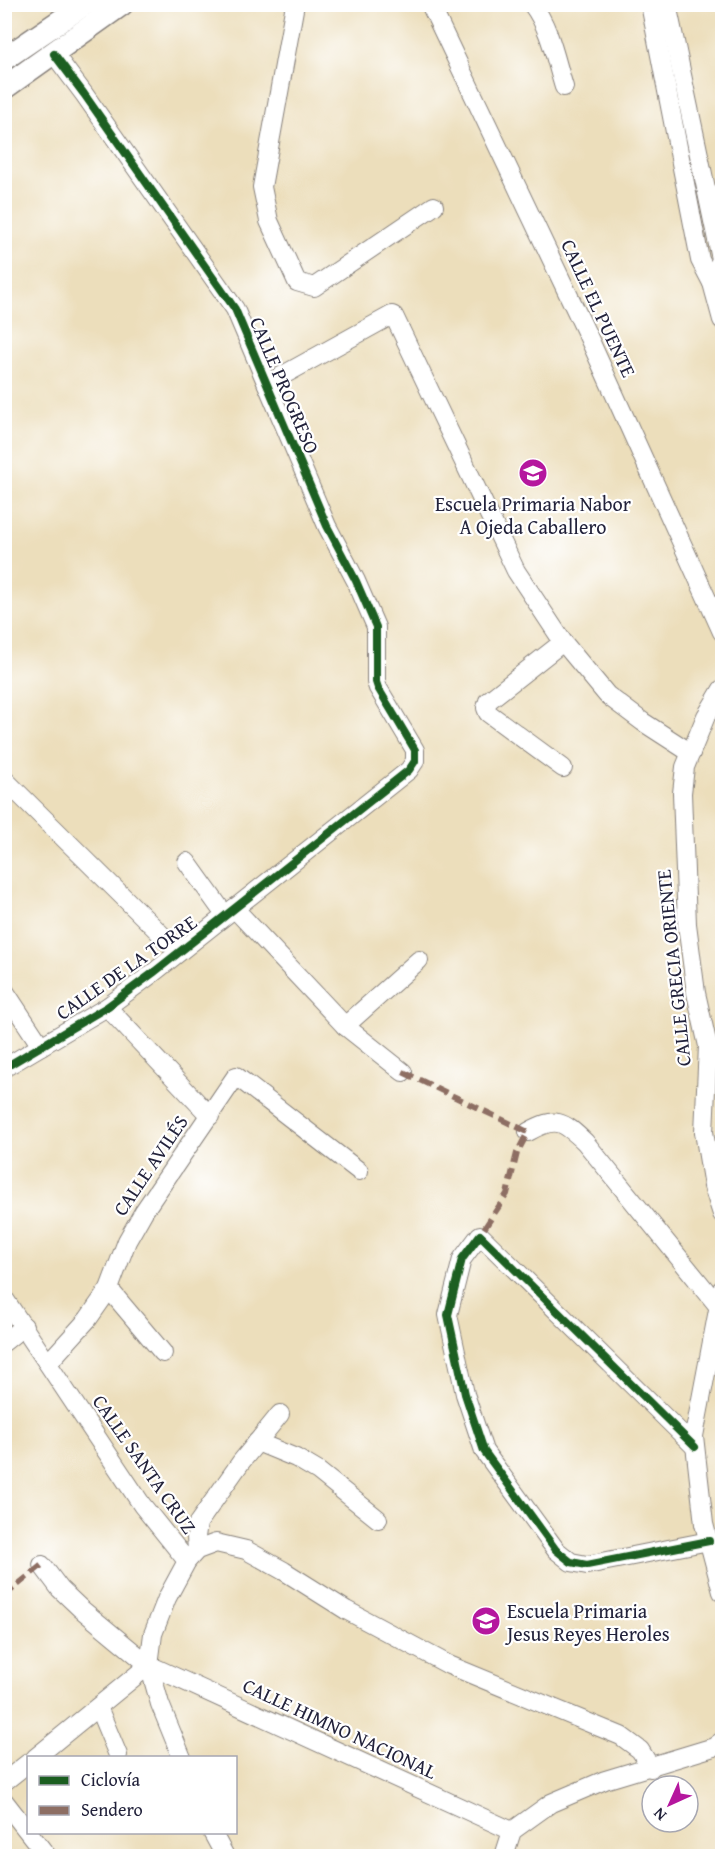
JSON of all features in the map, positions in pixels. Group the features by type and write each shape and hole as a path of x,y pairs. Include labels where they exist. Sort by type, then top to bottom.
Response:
{"main road":[{"path":"4,58 85,4"},
{"path":"4,88 119,5"}],"street":[{"path":"295,4 262,187 269,221 297,282 314,287 434,206"},
{"name":"CALLE EL PUENTE","path":"430,4 584,327 723,632"},
{"path":"532,4 542,18 549,35 564,87"},
{"path":"650,4 700,260 712,283 723,320"},
{"path":"667,4 721,259 712,283"},
{"name":"CALLE PROGRESO","path":"54,54 235,309 327,526 356,581 376,627 376,682 415,750 415,761"},
{"name":"CALLE PROGRESO","path":"267,384 392,315 394,316 516,571 563,642 607,696 691,753"},
{"path":"563,642 488,701 486,708 488,713 563,768"},
{"name":"CALLE GRECIA ORIENTE","path":"723,689 706,716 685,767 682,793 687,924 696,993 708,1046 704,1132 713,1186 723,1214"},
{"name":"CALLE DE LA TORRE","path":"4,1068 107,1006 409,770 415,761"},
{"path":"4,779 179,952"},
{"path":"188,862 230,912 345,1026 403,1072"},
{"path":"345,1026 419,960"},
{"path":"4,990 41,1046"},
{"name":"CALLE AVILÉS","path":"48,1363 88,1319 109,1289 133,1231 210,1116 107,1006"},
{"path":"210,1116 236,1076 359,1171"},
{"path":"528,1132 544,1123 557,1122 572,1130 721,1298 694,1436 704,1524 723,1592"},
{"path":"695,1447 480,1235 462,1259 448,1315 465,1394 484,1451 556,1550 571,1562 587,1564 709,1541"},
{"path":"109,1289 163,1353"},
{"name":"CALLE SANTA CRUZ","path":"4,1298 142,1505 192,1556 167,1598 153,1634 149,1665"},
{"path":"4,1342 24,1326"},
{"path":"192,1556 198,1523 241,1462 280,1414"},
{"path":"257,1442 296,1458 318,1471 378,1519"},
{"path":"192,1556 216,1543 246,1550 346,1610 449,1665 621,1736 640,1750 651,1768"},
{"name":"CALLE HIMNO NACIONAL","path":"42,1565 60,1589 80,1608 149,1665 512,1831"},
{"path":"38,1756 149,1665 160,1704 181,1756"},
{"path":"99,1707 118,1755"},
{"path":"504,1857 512,1831 551,1803 605,1780 714,1748 723,1741"},
{"path":"4,1782 27,1764"},
{"path":"4,1802 27,1831"},
{"path":"29,1834 47,1857"},
{"path":"213,1834 225,1857"}],"marked path":[{"path":"403,1072 528,1132 517,1153 507,1194 480,1235"},
{"path":"4,1596 42,1565"}],"cycle path":[{"path":"4,1068 107,1007 153,973 409,770 415,761 415,750 376,682 376,627 356,581 327,526 235,309 54,54"},
{"path":"695,1447 480,1235 462,1259 448,1315 465,1394 484,1451 556,1550 571,1562 587,1565 709,1541"}],"place":[{"name":"Escuela Primaria Nabor A Ojeda Caballero","path":"533,473"},
{"name":"Escuela Primaria Jesus Reyes Heroles","path":"486,1621"}]}
